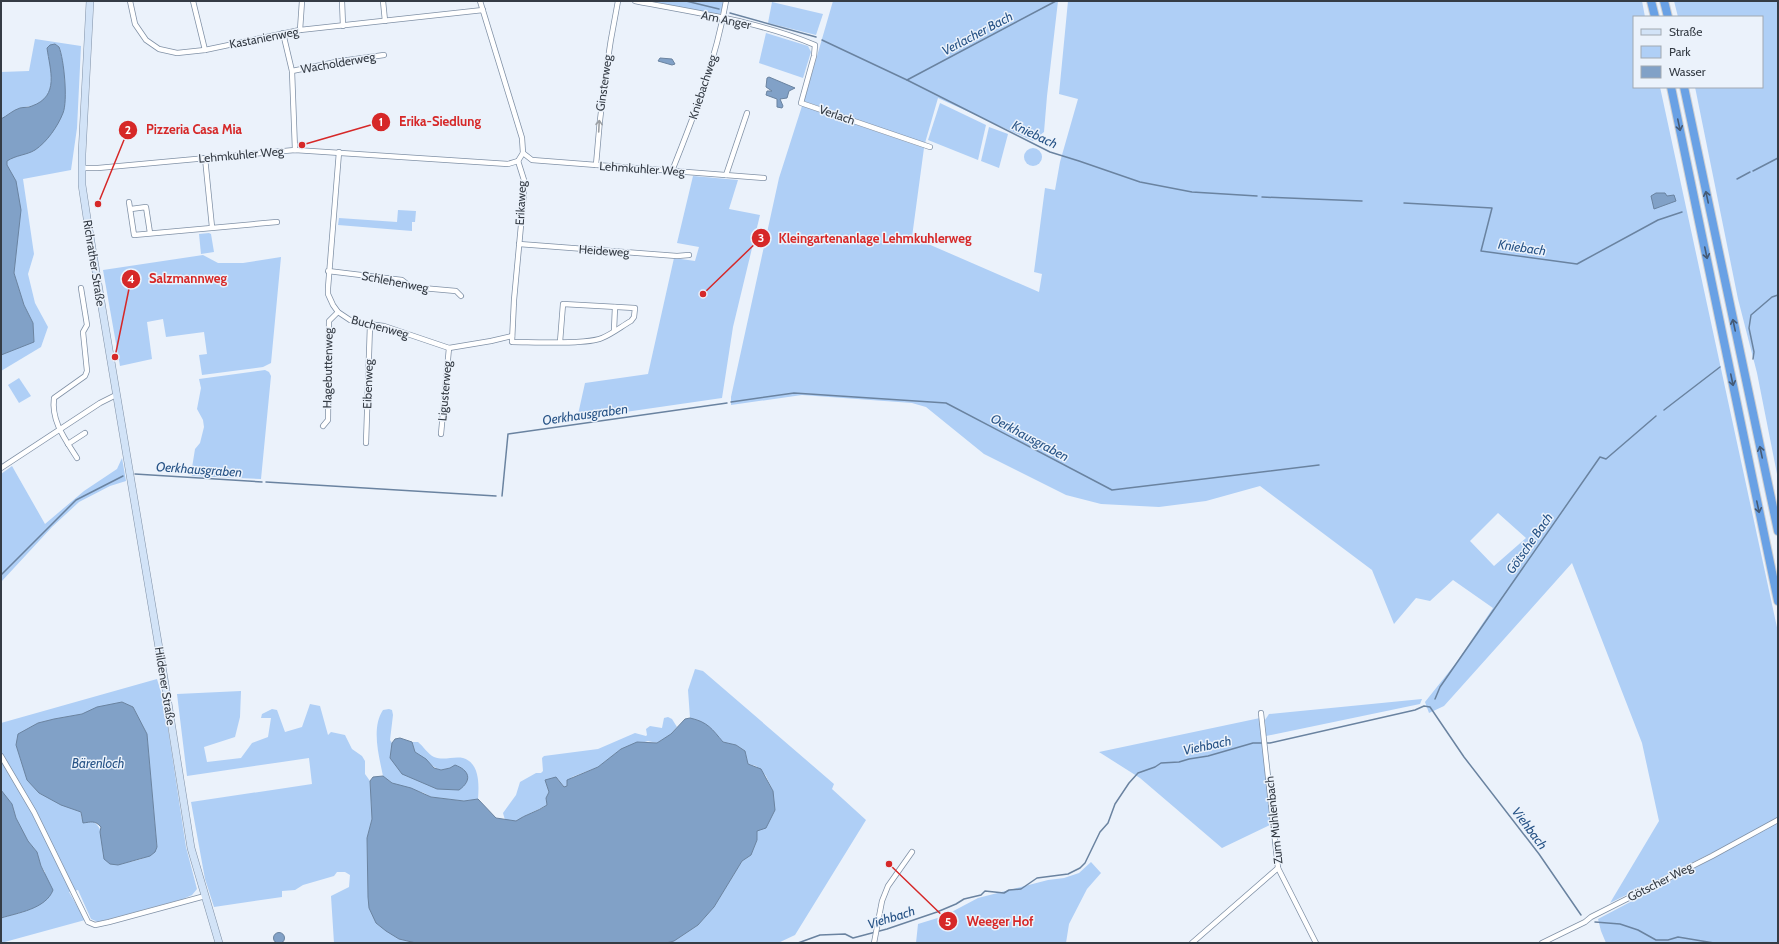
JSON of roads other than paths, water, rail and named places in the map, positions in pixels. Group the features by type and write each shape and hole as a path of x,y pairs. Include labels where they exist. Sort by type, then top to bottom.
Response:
{"highway":[{"path":"1651,1 1654,16"},
{"path":"1664,1 1668,16"},
{"path":"1671,88 1778,601"},
{"path":"1684,88 1778,531"}],"main road":[{"name":"Richrather Straße","path":"90,1 82,185 130,475"},
{"name":"Hildener Straße","path":"130,475 191,848 219,943"}],"street":[{"name":"Kastanienweg","path":"130,1 135,24 146,40 166,52 177,53 205,50 300,30 483,10"},
{"path":"193,1 205,50"},
{"path":"300,30 302,1"},
{"path":"342,1 343,26"},
{"path":"383,1 385,21"},
{"path":"480,1 522,138 523,154 518,161"},
{"name":"Ginsterweg","path":"596,165 603,85 618,1"},
{"name":"Am Anger","path":"635,1 791,35 815,45"},
{"name":"Kniebachweg","path":"672,171 708,72 723,19 726,1"},
{"path":"283,34 292,71 295,150"},
{"name":"Verlach","path":"815,45 814,56 801,103 930,147"},
{"name":"Wacholderweg","path":"292,71 341,61 384,55"},
{"path":"726,175 747,113"},
{"name":"Lehmkuhler Weg","path":"82,168 98,168 295,150 508,164 518,161"},
{"name":"Buchenweg","path":"339,152 328,271 328,294 338,312 350,320 370,325 384,326 449,348 512,336"},
{"name":"Lehmkuhler Weg","path":"523,154 532,160 764,178"},
{"path":"205,158 212,227"},
{"name":"Erikaweg","path":"518,161 524,180 512,342 560,342"},
{"path":"129,202 134,235 277,222"},
{"path":"131,209 146,207 150,233"},
{"name":"Heideweg","path":"519,244 677,256 689,255"},
{"name":"Schlehenweg","path":"328,271 402,280 411,286 456,291 461,296"},
{"path":"76,458 59,430 54,416 54,398 85,376 87,371 88,364 83,332 86,325 81,288"},
{"path":"563,304 635,308 634,317 631,321 614,330 602,338 587,341 560,342 563,304"},
{"path":"614,330 615,307"},
{"name":"Hagebuttenweg","path":"323,426 328,420 329,321 338,312"},
{"name":"Eibenweg","path":"366,442 370,325"},
{"name":"Ligusterweg","path":"441,434 449,348"},
{"path":"1,468 100,403 116,395"},
{"path":"68,444 85,433"},
{"name":"Zum Mühlenbach","path":"1261,713 1265,738 1278,868 1316,943"},
{"path":"1,756 34,812 88,922 95,925 109,922 205,896"},
{"name":"Götscher Weg","path":"1542,943 1712,856 1778,820"},
{"path":"874,943 877,924 888,886 912,852"},
{"path":"1192,943 1278,868"}],"water":[{"path":"55,44 59,47 64,70 65,99 63,113 52,133 44,143 32,152 14,157 7,161 7,165 16,181 21,210 14,273 24,305 33,323 34,342 1,355 1,119 17,109 30,107 41,102 47,96 50,89 51,73 47,48 50,45"},
{"path":"660,58 672,59 675,64 672,65 658,61"},
{"path":"769,77 795,88 789,91 787,98 780,99 783,106 782,108 777,107 777,99 766,95 767,91 772,91 766,87 767,78"},
{"path":"1656,193 1665,193 1667,196 1674,195 1676,201 1654,209 1651,196"},
{"name":"Bärenloch","path":"122,702 133,707 147,734 157,847 155,852 150,856 118,865 110,864 104,859 100,832 101,827 97,823 83,823 81,812 61,805 39,793 27,780 16,745 18,734 38,723 82,714 97,707"},
{"path":"690,718 705,724 723,742 736,745 745,751 748,764 761,769 773,791 775,810 766,828 757,831 757,840 751,855 742,861 714,907 698,925 674,941 666,943 416,943 399,939 376,923 369,908 368,897 367,838 372,819 370,781 373,777 383,776 392,783 411,788 431,797 464,801 478,799 496,818 516,821 547,805 546,798 549,792 545,780 556,777 564,787 567,786 567,780 598,767 621,749 637,742 657,743 671,734 685,719"},
{"path":"400,738 412,742 415,752 426,759 434,768 441,770 455,765 460,767 468,776 466,783 459,790 437,789 402,774 390,758 392,743 395,739"},
{"path":"1,790 12,804 16,818 28,841 37,852 41,866 53,890 44,902 38,906 1,918"},
{"path":"277,933 281,933 283,934 283,942 277,943 274,940 274,936"}],"waterway":[{"name":"Kniebach","path":"686,1 719,9"},
{"name":"Verlacher Bach","path":"907,80 1056,1"},
{"name":"Kniebach","path":"730,13 816,37"},
{"name":"Kniebach","path":"822,40 907,80 1050,152 1140,182 1192,192 1257,196"},
{"name":"Kniebach","path":"1753,171 1778,158"},
{"name":"Kniebach","path":"1737,179 1750,172"},
{"name":"Kniebach","path":"1262,197 1362,201"},
{"name":"Kniebach","path":"1404,203 1492,208 1481,251 1577,264 1658,220 1682,212"},
{"name":"Götsche Bach","path":"1753,359 1754,352 1749,328 1751,315 1772,297 1778,295"},
{"name":"Götsche Bach","path":"1664,410 1720,367"},
{"name":"Oerkhausgraben","path":"731,402 794,393 946,403 1112,490 1319,465"},
{"name":"Oerkhausgraben","path":"502,496 508,434 727,403"},
{"name":"Götsche Bach","path":"1435,699 1440,687 1600,457 1606,459 1656,416"},
{"name":"Oerkhausgraben","path":"135,474 262,482"},
{"name":"Oerkhausgraben","path":"1,575 76,500 123,476"},
{"name":"Oerkhausgraben","path":"266,482 496,496"},
{"name":"Viehbach","path":"798,943 820,935 845,934 853,938 887,929 937,912 964,899 981,895 985,891 1004,893 1009,890 1021,889 1037,878 1068,874 1080,868 1085,863 1100,832 1108,823 1115,804 1129,783 1138,773 1155,767 1161,763 1179,762 1208,756 1253,743 1270,743 1415,710 1424,706 1430,707 1464,757 1539,854 1581,915"},
{"name":"Viehbach","path":"1595,922 1620,924 1638,930 1656,940 1668,940 1678,937 1714,943"}],"place":[{"name":"Erika-Siedlung","path":"302,145"},
{"name":"Pizzeria Casa Mia","path":"98,204"},
{"name":"Kleingartenanlage Lehmkuhlerweg","path":"703,294"},
{"name":"Salzmannweg","path":"115,357"},
{"name":"Weeger Hof","path":"889,864"}]}
